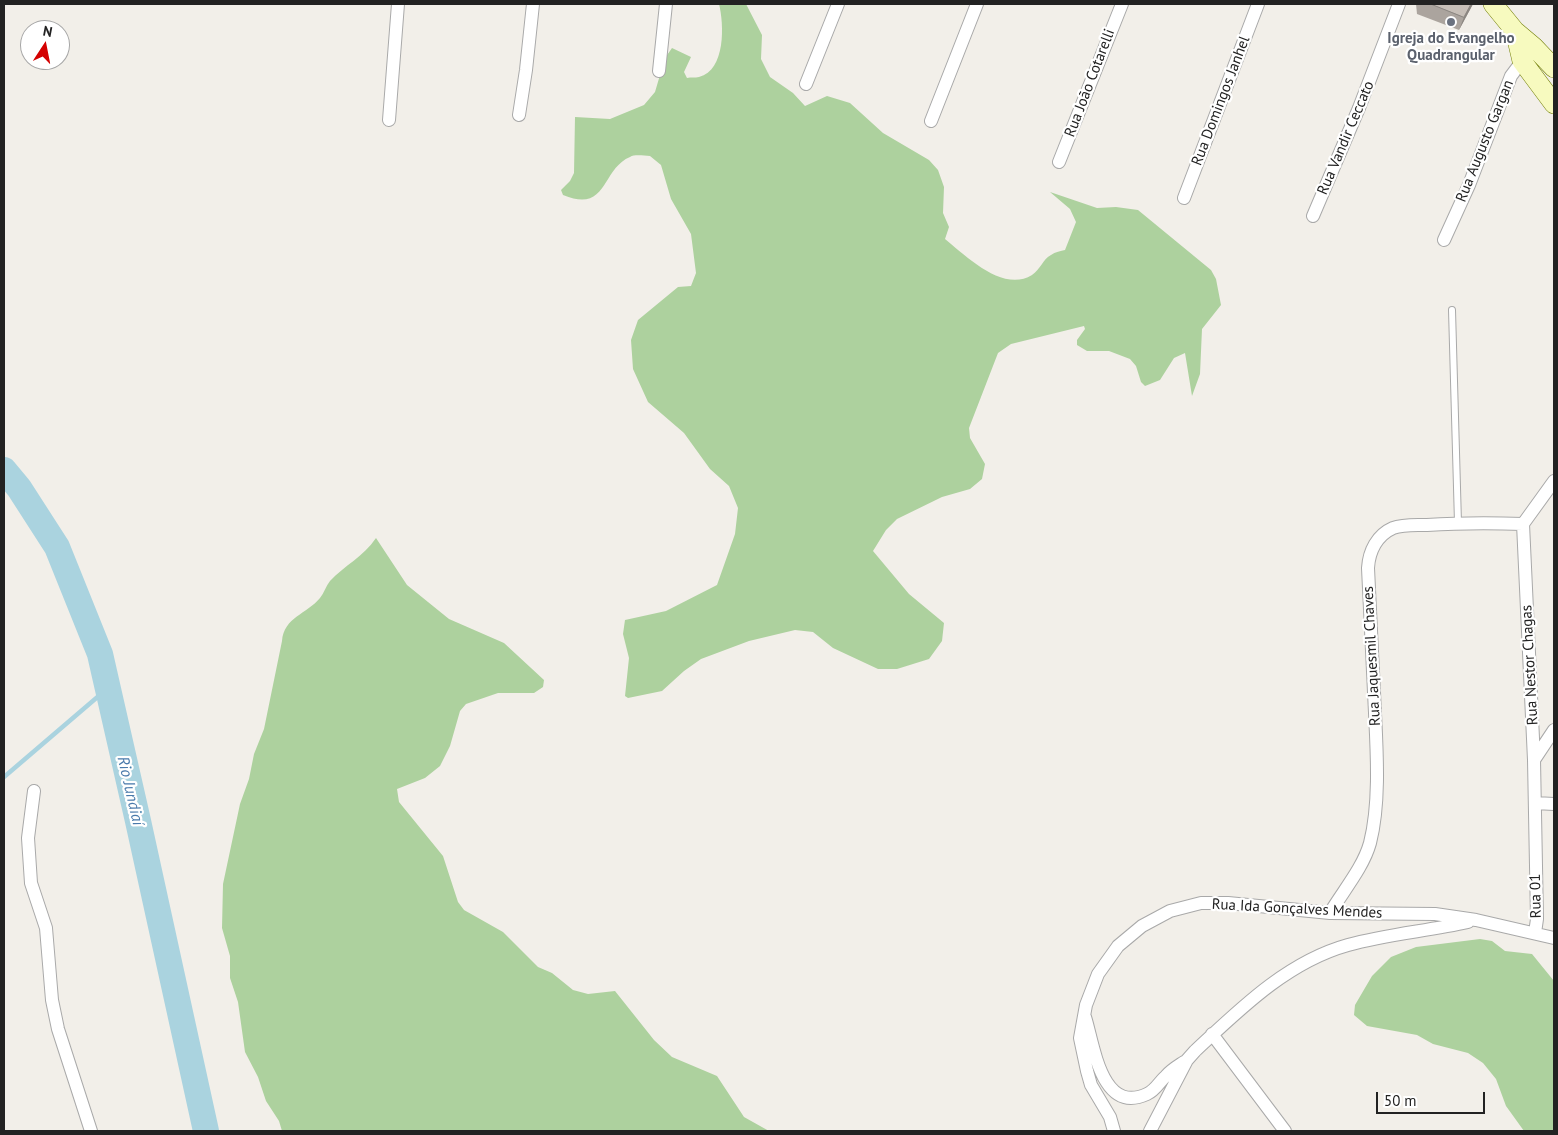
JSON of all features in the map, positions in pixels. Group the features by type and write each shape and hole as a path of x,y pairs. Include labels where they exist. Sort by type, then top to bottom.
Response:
{"street":[{"path":"389,120 398,4"},
{"path":"519,114 526,70 532,4"},
{"path":"659,71 666,4"},
{"path":"806,84 838,4"},
{"path":"932,121 977,4"},
{"name":"Rua João Cotarelli","path":"1059,162 1122,4"},
{"name":"Rua Domingos Janhel","path":"1184,198 1258,4"},
{"name":"Rua Vandir Ceccato","path":"1313,216 1359,108 1399,4"},
{"path":"1493,4 1515,31 1554,104"},
{"path":"1528,54 1554,68"},
{"name":"Rua Augusto Gargan","path":"1444,240 1469,185 1511,76 1528,54"},
{"path":"1523,524 1554,481"},
{"name":"Rua Jaquesmil Chaves","path":"1330,913 1361,864 1370,843 1374,812 1377,767 1368,568 1370,553 1384,533 1400,526 1458,523 1523,524"},
{"name":"Rua Nestor Chagas","path":"1523,524 1536,803 1535,859"},
{"path":"1534,760 1554,730"},
{"path":"34,790 28,838 31,883 46,928 52,1000 58,1029 91,1131"},
{"path":"1536,803 1554,804"},
{"name":"Rua 01","path":"1535,859 1536,933"},
{"name":"Rua Ida Gonçalves Mendes","path":"1114,1131 1110,1117 1091,1084 1087,1071 1080,1038 1084,1015 1091,989 1098,974 1118,946 1142,926 1170,911 1201,903 1330,913 1435,914 1476,920 1554,938"},
{"name":"Rua Ida Gonçalves Mendes","path":"1084,1015 1092,1038 1098,1068 1110,1088 1123,1096 1134,1097 1147,1094 1156,1088 1165,1076 1187,1060 1212,1034 1254,998 1308,960 1347,945 1390,935 1439,928 1476,920"},
{"path":"1212,1034 1285,1131"},
{"name":"Rua Ida Gonçalves Mendes","path":"1150,1131 1187,1060"}],"lane":[{"path":"1452,310 1458,523"}],"green space":[{"path":"719,4 746,4 762,35 761,59 770,77 793,93 805,106 827,96 850,103 883,133 929,160 938,170 944,187 943,213 949,227 945,239 974,263 997,276 1021,279 1035,273 1046,259 1054,253 1065,250 1076,222 1070,209 1050,192 1097,208 1116,207 1138,210 1211,270 1216,279 1221,305 1202,329 1200,374 1192,396 1185,353 1174,358 1160,380 1145,386 1141,382 1136,366 1130,359 1109,351 1087,351 1077,345 1077,340 1085,329 1084,326 1011,344 998,353 969,428 970,438 985,464 982,479 970,489 942,497 897,519 886,530 873,551 909,594 944,623 942,641 929,659 897,669 878,669 833,648 813,632 795,630 749,641 701,659 684,671 662,691 628,698 625,696 629,658 623,634 625,620 666,611 717,585 735,534 738,508 729,486 710,469 684,433 648,402 633,369 631,340 638,320 678,287 691,286 696,273 691,234 671,199 661,165 650,156 632,156 621,163 602,188 588,199 578,199 563,195 561,190 570,181 574,173 575,117 610,119 644,105 655,92 665,58 672,48 691,57 684,72 687,78 699,77 708,73 719,56 721,45 722,23"},
{"path":"376,538 407,585 449,619 504,643 544,680 543,687 534,693 498,693 466,704 460,711 450,746 440,766 425,778 397,789 399,802 443,856 458,902 464,910 503,932 538,967 552,973 573,990 588,994 615,991 654,1040 672,1057 717,1076 744,1117 769,1131 282,1131 279,1121 266,1101 258,1077 245,1052 238,1002 230,978 230,956 222,928 223,884 240,804 249,779 254,754 264,729 287,626 315,603 330,581 371,545"},
{"path":"1480,939 1492,941 1505,951 1532,954 1554,981 1554,1131 1524,1131 1506,1106 1496,1079 1483,1063 1468,1053 1433,1044 1417,1035 1367,1026 1354,1015 1355,1005 1372,976 1391,957 1416,947"}],"building":[{"path":"1431,4 1471,4 1464,17"}],"waterway":[{"name":"Rio Jundiaí","path":"4,470 19,488 57,547 100,654 206,1131"},
{"path":"4,777 108,688"}],"place":[{"name":"Igreja do Evangelho Quadrangular","path":"1451,22"}]}
